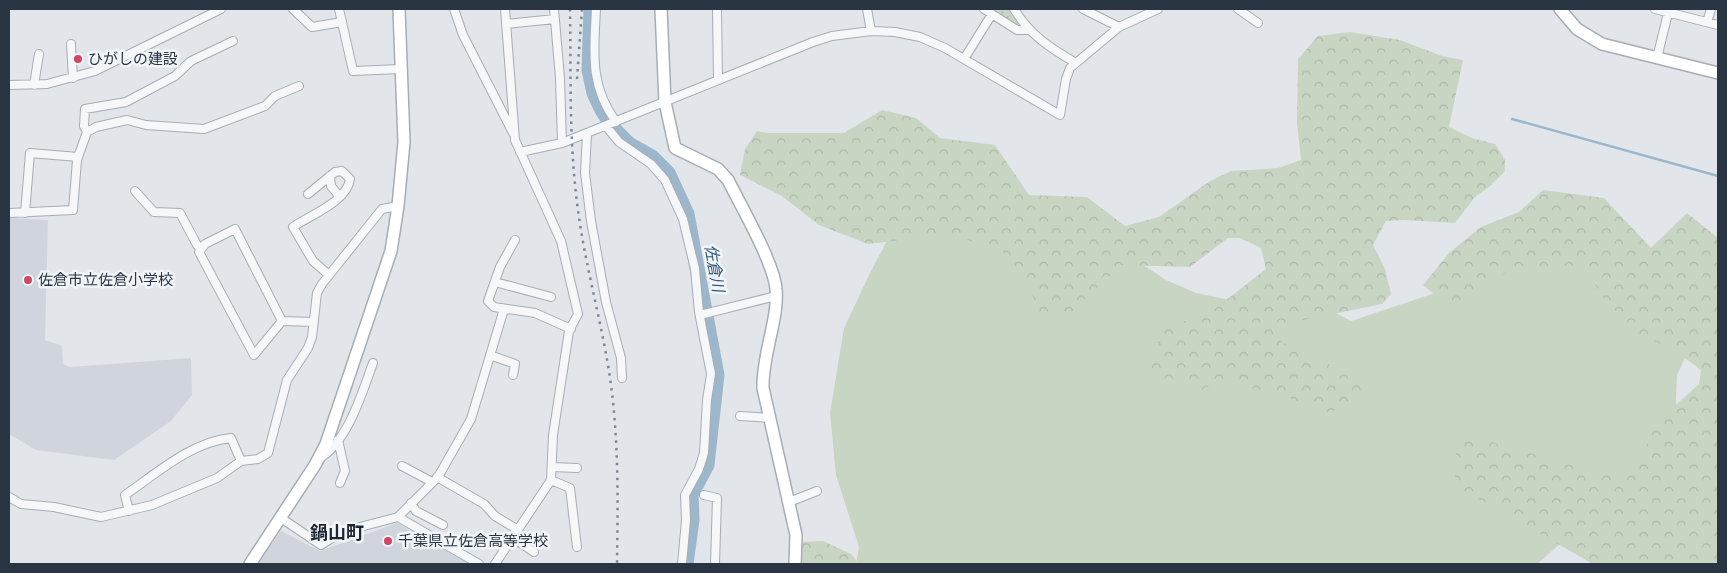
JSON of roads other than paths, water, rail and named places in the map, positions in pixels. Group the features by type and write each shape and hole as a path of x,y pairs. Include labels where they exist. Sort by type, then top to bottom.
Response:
{"street":[{"path":"9,85 34,85 73,78 95,71 220,9"},
{"path":"292,9 312,27 342,22"},
{"path":"339,9 353,71 401,69"},
{"path":"250,564 281,518 326,444 391,251 398,206 404,142 399,9"},
{"path":"454,9 463,35 514,137 561,241 578,307 578,314 571,329 553,435 551,480 495,564"},
{"path":"504,9 514,137"},
{"path":"554,9 560,78 562,143"},
{"path":"596,9 594,68 602,98 616,122"},
{"path":"661,9 666,102 675,148 718,169 728,180 774,276 776,296 762,370 763,388 796,535 794,564"},
{"path":"717,9 718,80"},
{"path":"867,9 871,31"},
{"path":"984,9 1017,30 1028,30"},
{"path":"1014,9 1028,30 1042,44 1076,63"},
{"path":"1083,9 1119,27"},
{"path":"520,152 562,143 813,42 846,33 871,31 895,32 920,37 964,59 1060,115 1066,79 1076,63 1119,27 1158,9"},
{"path":"1238,9 1258,22"},
{"path":"1560,9 1577,29 1602,44 1718,73"},
{"path":"1655,9 1669,11 1718,25"},
{"path":"1707,22 1711,9"},
{"path":"1657,58 1669,11"},
{"path":"964,59 992,14"},
{"path":"506,24 555,19"},
{"path":"87,132 84,126 85,109 126,102 175,76 192,61 233,41"},
{"path":"71,44 73,78"},
{"path":"34,85 39,54"},
{"path":"9,213 73,210 78,157 87,132 96,127 127,120 146,125 204,129 265,106 275,96 299,86"},
{"path":"606,126 619,142 651,164 665,180 683,218 695,269 700,315 711,380 707,400 704,453 699,470 685,495 686,520 682,564"},
{"path":"587,133 585,173 591,221 606,302 621,358 622,378"},
{"path":"25,213 30,153 78,157"},
{"path":"308,194 330,176 342,171 350,179 349,186 323,211 293,227 313,262 329,275"},
{"path":"330,176 332,186 339,196"},
{"path":"135,191 154,212 180,213 201,249"},
{"path":"9,497 21,504 54,507 101,517 152,505 216,478 241,460 258,459 268,453 287,380 308,348 312,337 318,293 329,275 382,210 398,206"},
{"path":"235,229 282,321 254,355 199,252 205,244 235,229"},
{"path":"515,240 500,267 488,302 494,307 536,313 571,329"},
{"path":"495,282 551,297"},
{"path":"700,315 776,296"},
{"path":"281,518 321,545 341,532 398,517 435,479 471,419 504,309"},
{"path":"282,321 314,322"},
{"path":"490,355 515,364 513,375"},
{"path":"318,459 330,452 355,413 373,363"},
{"path":"740,416 770,418"},
{"path":"129,511 125,495 192,450 216,440 230,438 241,460"},
{"path":"338,440 345,471 340,483"},
{"path":"402,466 435,479 484,504 495,516 518,530"},
{"path":"552,467 577,468"},
{"path":"551,480 570,488 578,546"},
{"path":"789,502 817,491"},
{"path":"704,495 717,498 715,564"},
{"path":"411,503 416,511 443,525"},
{"path":"398,517 479,564"},
{"path":"513,538 534,552"}],"waterway":[{"name":"佐倉川","path":"591,9 589,70 594,93 614,129 629,144 652,157 668,173 687,214 717,375 707,465 691,495 692,520 686,564"},
{"path":"1512,119 1718,176"}],"railway":[{"path":"570,9 571,124 574,171 582,237 612,390 617,464 617,564"},
{"path":"577,79 582,9"}],"place":[{"name":"ひがしの建設","path":"78,59"},
{"name":"佐倉市立佐倉小学校","path":"28,280"},
{"name":"千葉県立佐倉高等学校","path":"388,541"}],"district":[{"name":"鍋山町","path":"337,533"}]}
